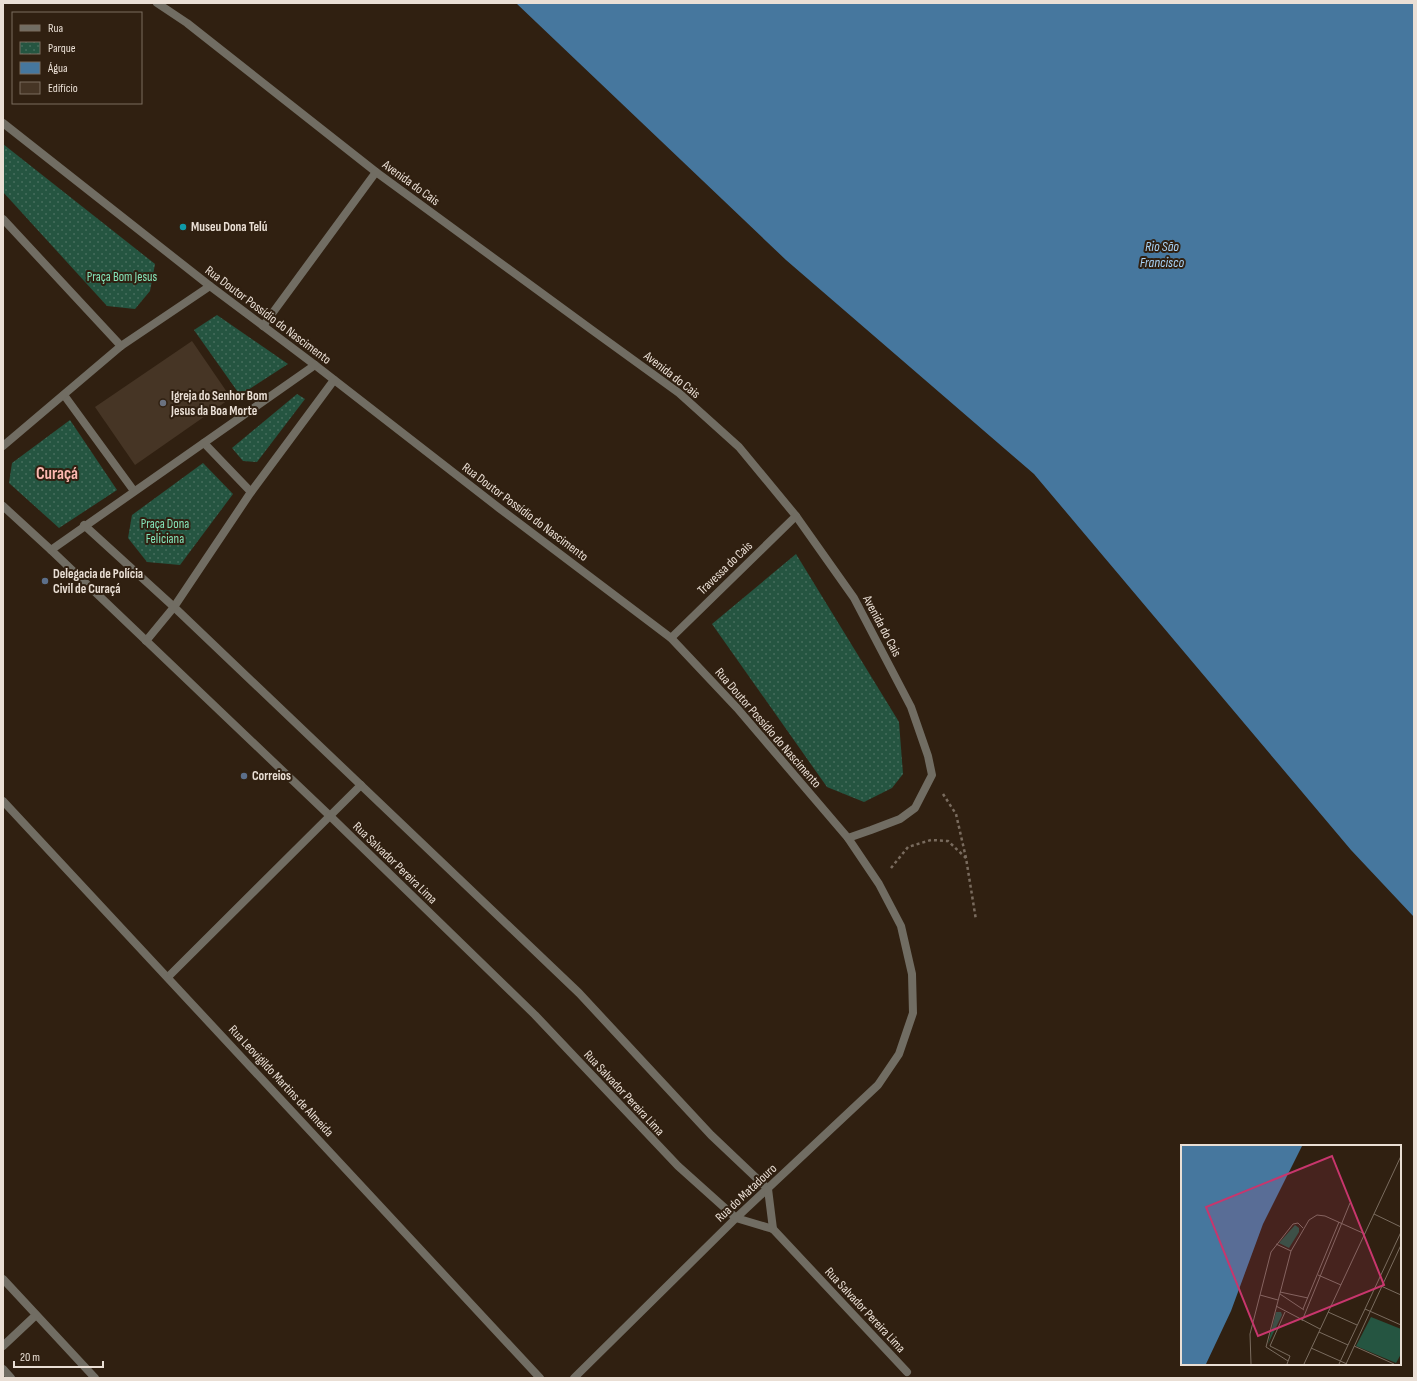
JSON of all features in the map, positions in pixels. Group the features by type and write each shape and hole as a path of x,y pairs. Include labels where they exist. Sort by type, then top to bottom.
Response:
{"street":[{"name":"Avenida do Cais","path":"157,3 187,23 376,172 679,393 739,447 796,516 854,598 908,700 928,756 932,775"},
{"name":"Rua Doutor Possídio do Nascimento","path":"3,123 210,286 671,638 737,708 848,838 880,884 901,926 912,974 913,1013"},
{"path":"263,326 376,172"},
{"path":"3,219 121,346"},
{"path":"3,446 121,346 210,286"},
{"path":"51,550 84,525 315,365"},
{"path":"146,641 174,607 251,492 334,380"},
{"path":"64,395 134,490"},
{"path":"204,443 251,492"},
{"name":"Rua Salvador Pereira Lima","path":"3,506 330,816 535,1015 678,1166 736,1218 773,1229 907,1372"},
{"name":"Travessa do Cais","path":"671,638 796,516"},
{"path":"84,525 174,607 579,993 711,1135 768,1189 773,1229"},
{"path":"848,838 900,819 915,808 932,775"},
{"path":"168,977 361,785"},
{"name":"Rua Leovigildo Martins de Almeida","path":"3,801 540,1378"},
{"name":"Rua do Matadouro","path":"574,1378 736,1218 878,1085 898,1054 913,1013"},
{"path":"3,1279 95,1378"},
{"path":"3,1346 36,1314"},
{"path":"3,1369 11,1378"}],"path":[{"path":"932,775 956,814 966,858 976,920"},
{"path":"880,884 908,847 931,840 948,842 966,858"}],"green space":[{"name":"Praça Bom Jesus","path":"3,144 155,264 150,291 135,309 107,306 3,192"},
{"path":"217,315 288,364 240,395 194,330"},
{"path":"297,394 305,399 257,462 243,461 232,448"},
{"name":"Praça Dona Feliciana","path":"70,420 117,490 59,528 9,483 12,463"},
{"name":"Praça Dona Feliciana","path":"203,463 233,494 180,565 147,562 128,538 132,515"},
{"path":"796,554 899,722 903,774 892,788 864,802 827,787 712,624"}],"water":[{"name":"Rio São Francisco","path":"516,3 1414,3 1414,917 1351,850 1034,474 786,260"}],"building":[{"name":"Igreja do Senhor Bom Jesus da Boa Morte","path":"192,341 231,398 135,465 95,407"}],"place":[{"name":"Museu Dona Telú","path":"183,227"},
{"name":"Igreja do Senhor Bom Jesus da Boa Morte","path":"163,403"},
{"name":"Delegacia de Polícia Civil de Curaçá","path":"45,581"},
{"name":"Correios","path":"244,776"}],"district":[{"name":"Curaçá","path":"57,474"}]}
